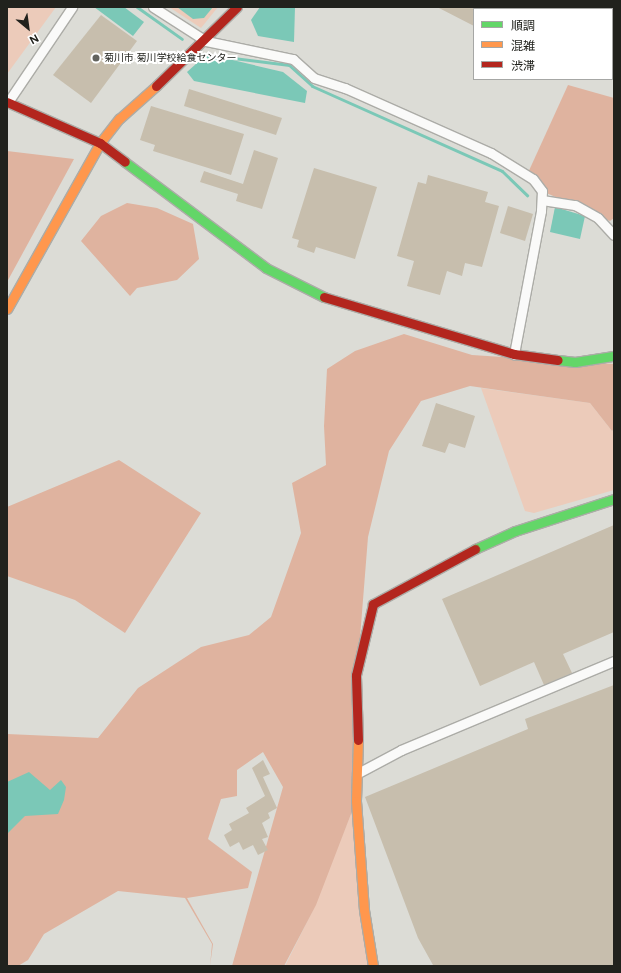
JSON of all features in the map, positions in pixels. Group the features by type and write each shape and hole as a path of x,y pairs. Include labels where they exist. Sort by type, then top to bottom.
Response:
{"street":[{"path":"72,7 7,102 100,143 266,268 322,296 514,354 575,362 614,356"},
{"path":"153,7 206,41 293,59 314,78 345,88 491,153 533,179 542,191 542,200 514,354"},
{"path":"7,308 100,143 118,119 206,41 237,7"},
{"path":"542,200 575,205 598,218 614,235"},
{"path":"373,966 358,854 356,675 373,604 468,552 515,531 614,499"},
{"path":"358,772 401,750 614,661"}],"shaded area":[{"path":"7,7 56,7 7,74"},
{"path":"94,7 124,7 144,22 133,36"},
{"path":"169,7 218,7 201,28"},
{"path":"177,7 213,7 204,18 193,19"},
{"path":"260,7 295,7 294,42 258,36 251,20"},
{"path":"207,54 283,72 307,91 305,103 194,81 187,72"},
{"path":"568,85 614,98 614,218 610,221 542,191 527,175"},
{"path":"7,151 74,159 7,282"},
{"path":"127,203 157,208 193,224 199,259 177,280 137,288 130,296 81,241 101,216"},
{"path":"555,207 585,216 580,239 550,232"},
{"path":"404,334 472,355 614,364 614,429 612,431 590,403 470,386 421,401 389,451 368,537 356,688 356,801 316,905 284,966 232,966 283,787 263,752 237,770 237,796 221,799 208,839 252,872 248,888 187,898 213,944 210,966 212,944 185,898 118,891 44,934 28,960 18,966 7,966 7,734 98,738 138,688 201,647 249,635 271,617 301,533 292,483 326,465 324,426 327,369 355,351"},
{"path":"481,388 590,403 612,431 614,429 614,490 534,513 525,511"},
{"path":"119,460 201,513 125,633 75,600 7,576 7,507"},
{"path":"29,772 50,790 61,780 66,787 64,800 58,814 25,816 7,834 7,782"},
{"path":"356,801 369,966 285,966 312,912"}],"building":[{"path":"437,7 531,7 473,8 473,25"},
{"name":"菊川市 菊川学校給食センター","path":"101,15 137,41 91,103 53,75"},
{"path":"189,89 282,118 276,135 184,106"},
{"path":"151,106 244,134 231,175 153,151 155,145 140,140"},
{"path":"254,150 278,158 262,209 236,201 238,194 200,182 204,171 243,184"},
{"path":"314,168 377,187 355,259 316,247 314,253 297,247 299,240 292,238"},
{"path":"428,175 488,192 485,202 499,206 482,267 465,263 462,276 447,271 440,295 407,286 414,261 397,256 418,182 426,184"},
{"path":"508,206 533,214 525,241 500,233"},
{"path":"436,403 475,416 465,448 449,443 445,453 422,446"},
{"path":"614,525 614,632 563,654 572,673 544,685 534,662 480,686 442,599"},
{"path":"614,685 614,966 433,965 418,938 365,797 528,729 525,719"},
{"path":"263,760 270,774 263,777 277,808 268,813 270,818 262,823 268,837 262,839 268,850 258,855 253,845 243,850 239,842 230,847 224,835 232,830 229,824 249,813 246,808 265,796 252,768"}],"waterway":[{"path":"137,7 182,39"},
{"path":"217,56 289,65 312,86 502,171 527,195"}],"traffic: fast":[{"path":"125,162 266,268 324,297"},
{"path":"558,360 575,362 614,356"},
{"path":"475,549 515,531 614,499"}],"traffic: slow":[{"path":"7,309 100,143 119,119 156,86"},
{"path":"358,740 356,801 364,910 373,966"}],"traffic: jam":[{"path":"156,86 237,7"},
{"path":"7,102 100,143 125,162"},
{"path":"324,297 514,354 558,360"},
{"path":"358,740 356,675 373,604 475,549"}],"place":[{"name":"菊川市 菊川学校給食センター","path":"96,58"}]}
